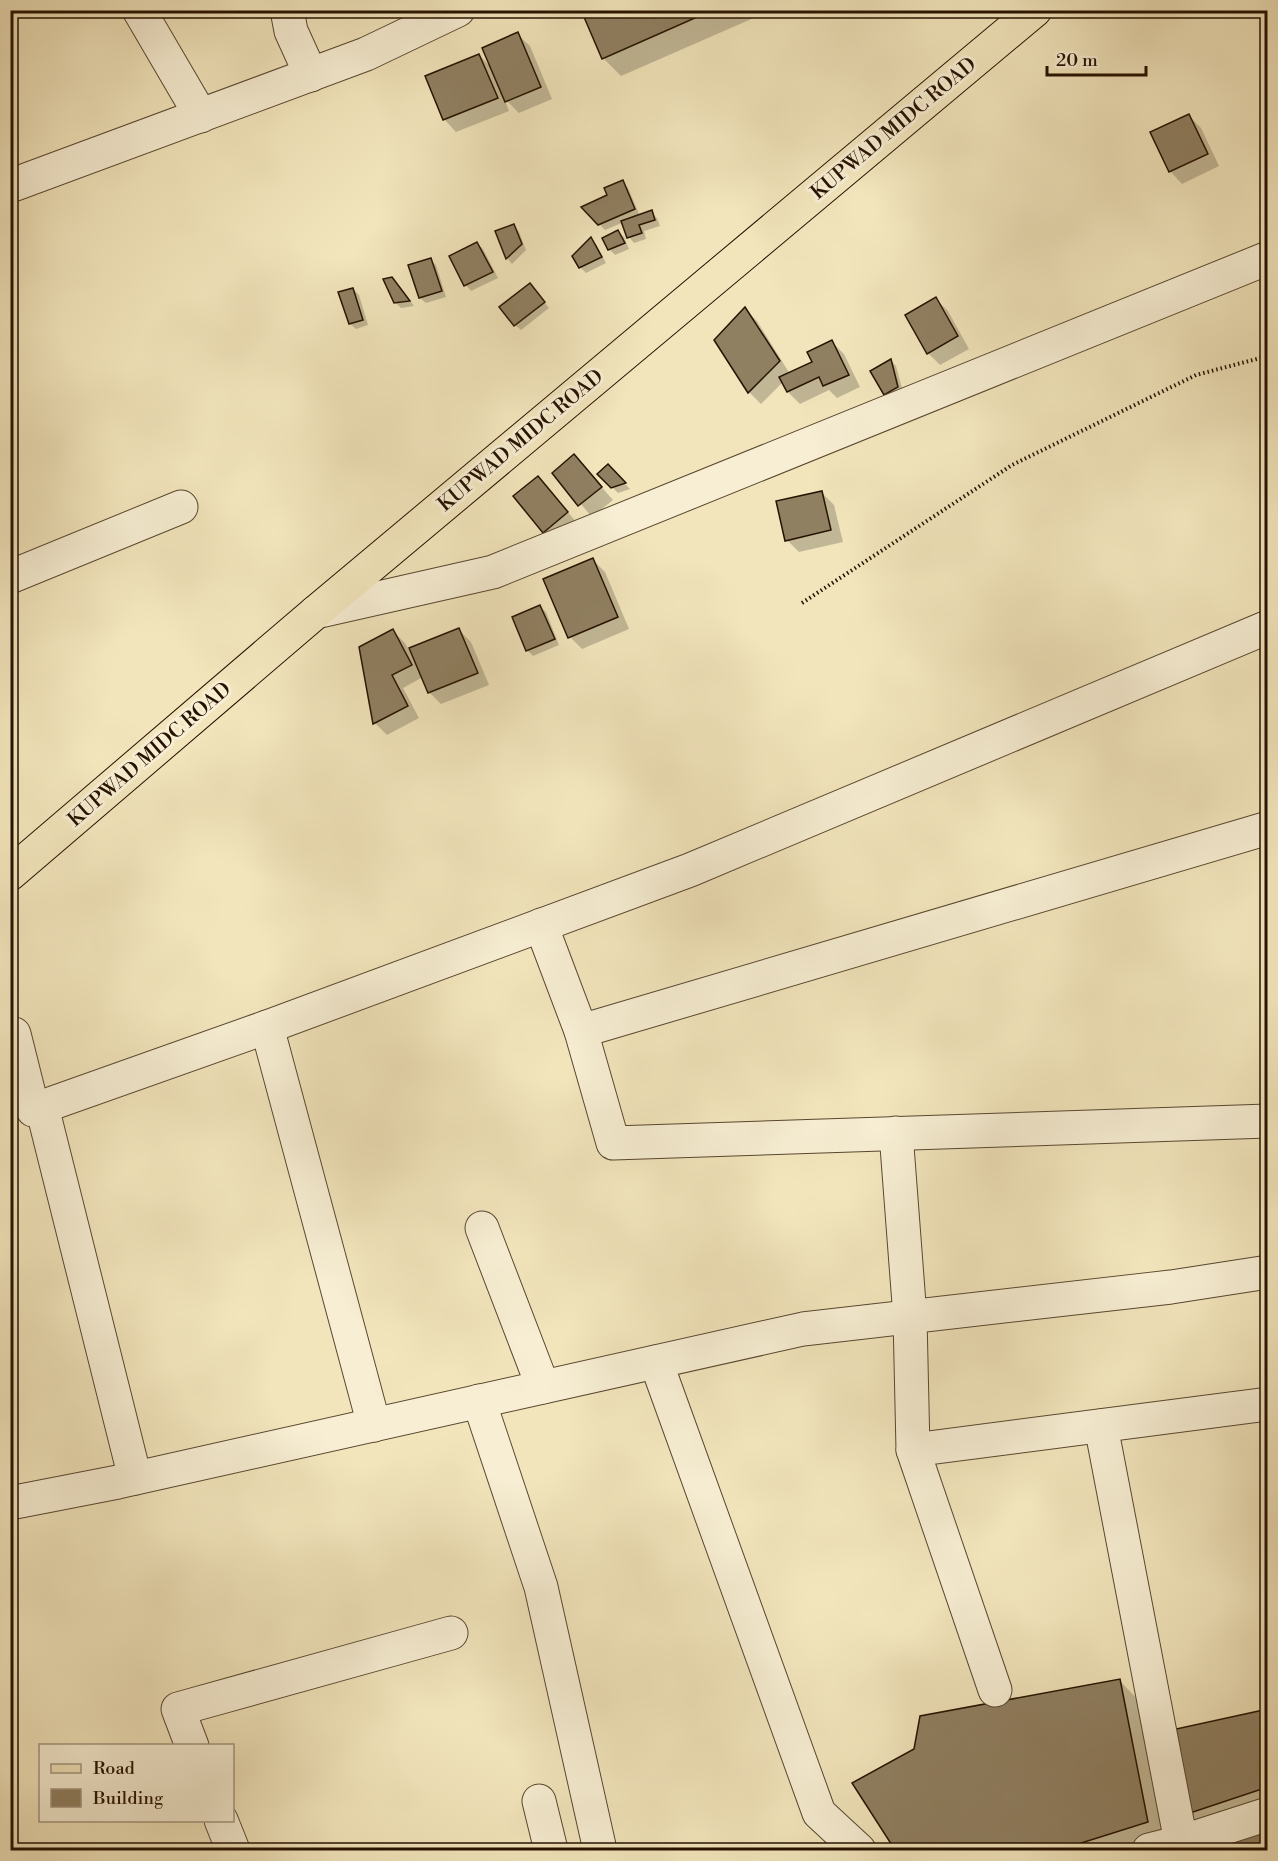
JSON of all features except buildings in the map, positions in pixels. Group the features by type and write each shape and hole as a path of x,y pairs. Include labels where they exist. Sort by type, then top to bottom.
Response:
{"main road":[{"name":"KUPWAD MIDC ROAD","path":"10,874 316,612 1035,10"}],"street":[{"path":"139,10 201,116"},
{"path":"287,10 291,31 311,75"},
{"path":"10,186 366,54 458,10"},
{"path":"316,612 493,572 1268,258"},
{"path":"10,577 181,507"},
{"path":"10,1034 14,1034 33,1110 267,1027 690,870 1268,627"},
{"path":"581,1031 1268,828"},
{"path":"541,925 581,1031 613,1143 1268,1121"},
{"path":"267,1027 374,1425"},
{"path":"42,1107 135,1478"},
{"path":"896,1133 910,1317 913,1450 995,1690"},
{"path":"482,1228 543,1387"},
{"path":"10,1503 135,1478 803,1329 1171,1287 1268,1272"},
{"path":"656,1362 819,1813 859,1851"},
{"path":"479,1401 541,1587 600,1851"},
{"path":"913,1450 1268,1404"},
{"path":"1101,1426 1181,1842"},
{"path":"191,1744 178,1709 451,1633"},
{"path":"539,1801 551,1851"},
{"path":"1149,1851 1268,1814"},
{"path":"221,1822 233,1851"}],"path":[{"path":"802,603 1012,465 1196,375 1268,356"}]}
